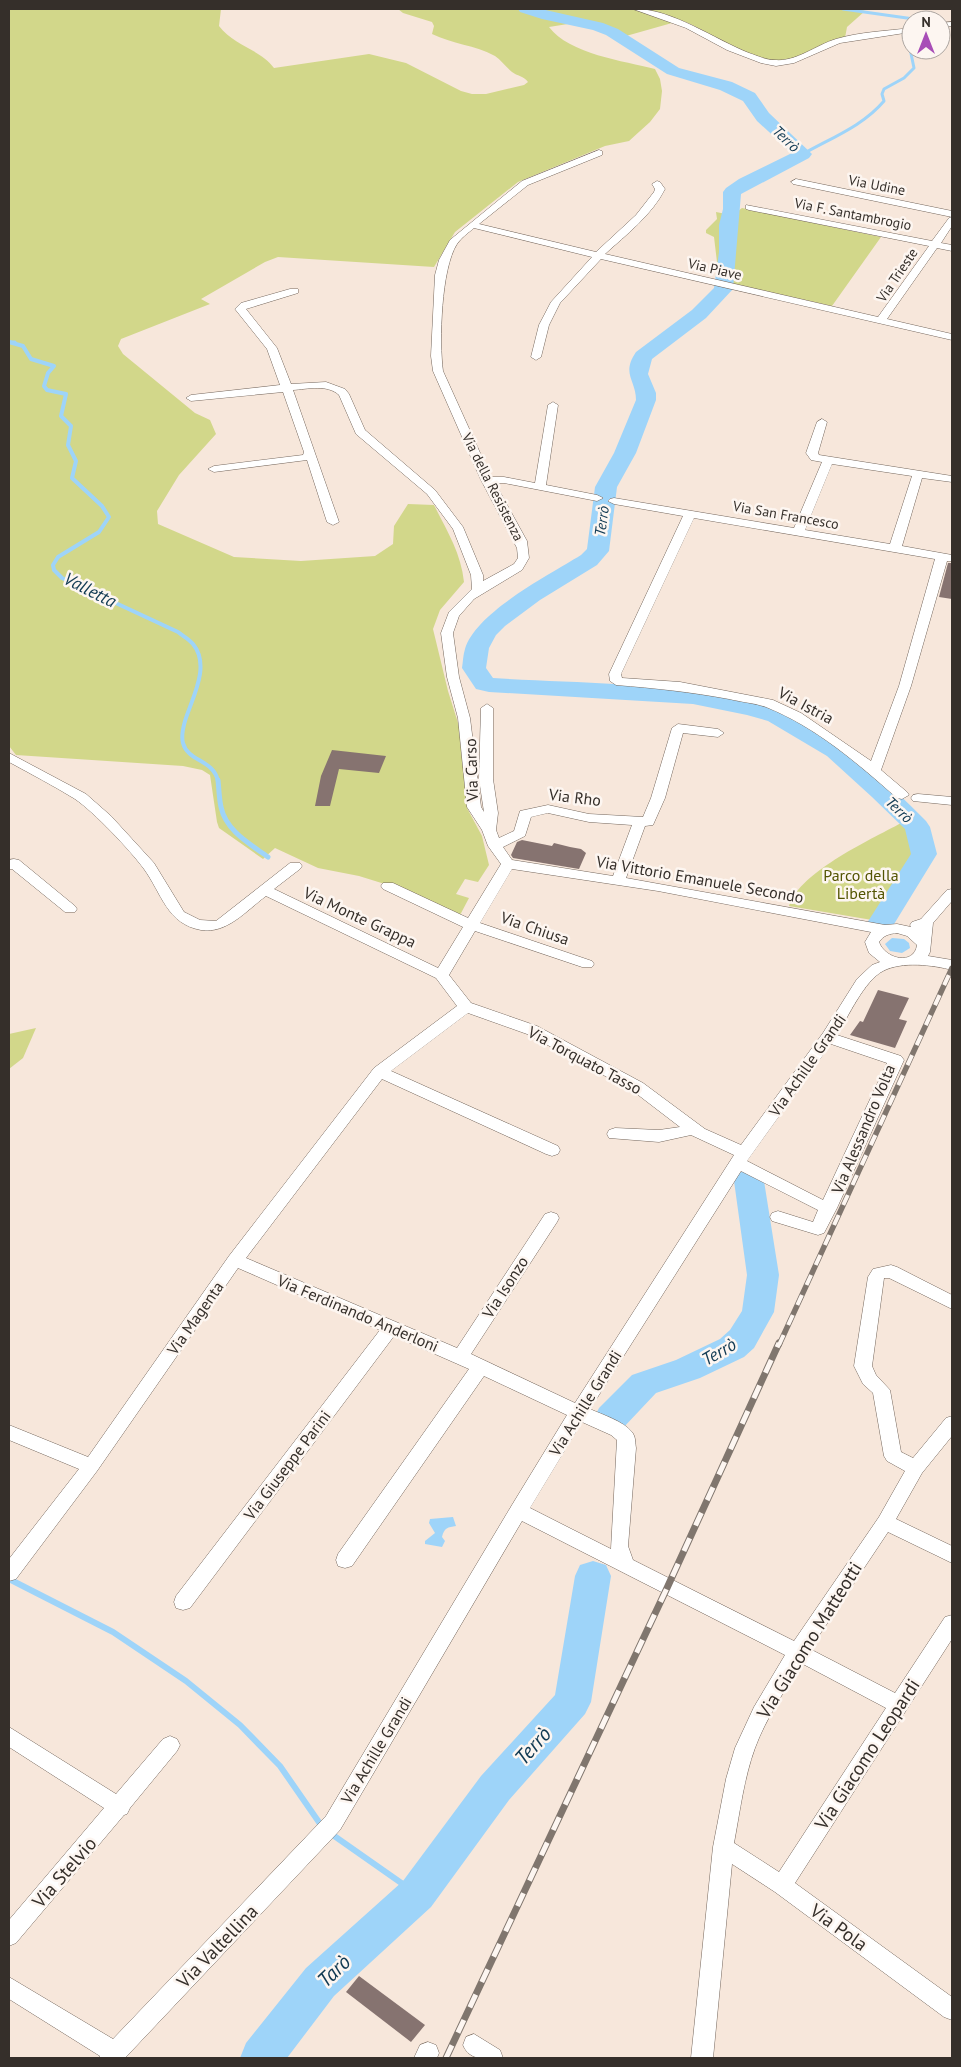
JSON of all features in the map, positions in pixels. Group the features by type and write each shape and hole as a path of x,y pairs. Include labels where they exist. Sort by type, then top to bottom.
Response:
{"street":[{"path":"637,9 689,26 730,48 761,60 776,63 790,61 841,40 901,31"},
{"name":"Via della Resistenza","path":"508,864 495,846 489,830 478,816 473,803 464,718 454,682 447,637 448,625 452,615 478,589 518,566 524,556 521,541 487,480 441,381 436,360 442,266 453,242 525,183 599,153"},
{"name":"Via Udine","path":"796,182 952,214"},
{"path":"536,357 544,325 562,294 644,211 658,193 659,188 657,184"},
{"name":"Via F. Santambrogio","path":"749,207 952,248"},
{"name":"Via Trieste","path":"882,321 952,220"},
{"name":"Via Piave","path":"472,225 716,284 952,336"},
{"path":"294,291 245,305 240,310 272,348 334,522"},
{"path":"191,398 326,385 338,388 343,392 360,432 430,492 459,529 477,575 478,589"},
{"path":"540,486 554,405"},
{"path":"822,422 812,455 818,459 952,480"},
{"path":"214,468 299,459 307,457 310,452"},
{"path":"798,532 828,461"},
{"path":"895,548 918,474"},
{"path":"487,480 501,479 597,498"},
{"name":"Via San Francesco","path":"614,501 947,557"},
{"name":"Via Istria","path":"690,514 614,674 616,682 690,687 768,703 796,716 829,737 874,770 902,795"},
{"path":"874,770 905,686 947,557"},
{"name":"Via Carso","path":"487,708 486,779 491,813 489,830"},
{"path":"618,880 640,821 648,822 658,798 678,728 718,733"},
{"path":"9,757 81,797 106,820 149,866 179,915 186,920 206,927 220,925 295,866"},
{"path":"918,798 952,801"},
{"name":"Via Rho","path":"495,846 520,833 524,814 548,809 589,818 640,821"},
{"path":"9,865 14,862 70,909"},
{"path":"466,1007 441,974 508,864"},
{"name":"Via Vittorio Emanuele Secondo","path":"508,864 618,880 885,930"},
{"name":"Via Chiusa","path":"388,886 471,925 587,964"},
{"name":"Via Monte Grappa","path":"264,890 441,974"},
{"path":"949,964 934,960 897,962 881,957 874,950 872,942 874,937 885,930 901,929 926,922 952,893"},
{"path":"913,960 920,957 923,952 926,922"},
{"path":"901,929 917,936 935,958 949,964"},
{"name":"Via Achille Grandi","path":"862,982 874,950"},
{"name":"Via Achille Grandi","path":"328,1829 518,1510 741,1158 828,1037 862,982 871,972 878,968 897,962"},
{"name":"Via Magenta","path":"12,1569 91,1466 236,1260 379,1072 466,1007"},
{"name":"Via Torquato Tasso","path":"466,1007 532,1030 630,1082 699,1133 741,1158"},
{"name":"Via Alessandro Volta","path":"778,1217 818,1229 896,1060 828,1037"},
{"path":"379,1072 552,1150"},
{"path":"615,1134 659,1136 696,1129"},
{"name":"Via Alessandro Volta","path":"741,1158 754,1170 829,1208"},
{"name":"Via Isonzo","path":"460,1357 551,1218"},
{"name":"Via Ferdinando Anderloni","path":"236,1260 481,1366 617,1430 626,1437 627,1448 619,1546 626,1566"},
{"path":"916,1468 893,1456 881,1390 869,1379 863,1366 876,1278 879,1273 891,1271 952,1303"},
{"name":"Via Giuseppe Parini","path":"183,1602 391,1327"},
{"path":"345,1560 481,1366"},
{"name":"Via Giacomo Matteotti","path":"702,2058 723,1847 736,1779 745,1748 761,1713 798,1651 885,1522 916,1468 952,1423"},
{"path":"9,1432 91,1466"},
{"path":"518,1510 798,1651 899,1705"},
{"path":"885,1522 952,1555"},
{"name":"Via Giacomo Leopardi","path":"782,1885 952,1623"},
{"path":"9,1736 120,1807"},
{"name":"Via Stelvio","path":"9,1936 120,1807 170,1745"},
{"name":"Via Valtellina","path":"113,2055 328,1829"},
{"name":"Via Pola","path":"723,1847 782,1885 952,2010"},
{"path":"9,1987 113,2055"},
{"path":"474,2045 492,2058"}],"green space":[{"path":"9,9 221,9 219,26 225,33 262,56 274,68 369,54 406,63 461,91 472,94 486,94 524,85 528,82 525,78 512,72 495,56 480,49 432,34 434,26 432,22 403,13 398,9 855,9 865,11 847,27 845,38 794,58 774,61 761,59 734,48 683,21 626,36 594,23 574,23 549,27 558,36 583,50 655,69 660,79 662,91 660,109 650,122 629,141 605,146 518,182 455,232 434,267 278,257 265,262 201,299 210,304 121,339 118,346 123,354 195,413 210,420 216,434 179,475 157,511 158,524 234,557 301,561 375,556 393,544 394,526 408,504 434,505 457,552 464,582 440,610 433,629 448,691 459,726 467,783 467,808 482,836 489,865 478,882 465,879 456,894 469,898 459,917 404,890 359,876 318,868 275,848 263,859 219,828 210,775 202,770 183,766 16,755 9,746"},
{"path":"742,208 881,237 832,306 726,283 734,245 732,242 736,237 736,230 731,226 732,220 735,214"},
{"path":"716,212 726,214 726,247 721,278 714,270 717,262 714,237 706,233 706,230 717,219"},
{"name":"Parco della Libertà","path":"905,821 915,838 917,857 878,921 789,906 796,893 807,880 822,868"},
{"path":"36,1028 23,1058 9,1069 9,1034"}],"water":[{"path":"892,938 904,939 909,943 910,948 902,953 890,951 885,944"},
{"path":"453,1517 456,1526 445,1530 442,1537 445,1541 442,1547 425,1544 425,1541 435,1533 429,1523 430,1519"}],"building":[{"path":"948,563 952,563 952,599 939,597"},
{"path":"332,750 386,756 379,773 339,769 330,806 315,806 321,776"},
{"path":"522,840 552,846 554,843 581,849 586,853 579,869 513,858 511,855 517,842"},
{"path":"878,990 909,998 899,1019 907,1021 895,1048 850,1035 860,1021 863,1022"},
{"path":"359,1976 425,2025 411,2042 346,1992"}],"waterway":[{"name":"Terrò","path":"526,9 548,16 597,26 612,32 673,71 726,86 749,97 763,117 803,154 745,183 732,192 732,209 728,225 728,252 723,289 699,314 643,356 638,374 646,393 646,400 625,453 606,487 598,551 589,560 532,595 497,621 486,632 477,648 474,668 485,684 489,685 693,697 751,708 777,716 836,751 881,791 917,827 924,854 881,923"},
{"path":"843,9 901,17"},
{"path":"803,154 857,125 876,110 884,101 882,94 884,89 904,78 914,68 912,60"},
{"name":"Valletta","path":"15,342 9,342 23,346 31,359 54,366 48,373 44,386 47,390 66,394 61,416 71,426 68,445 76,461 72,478 102,506 109,517 99,532 58,557 53,565 54,570 62,578 178,632 193,644 198,653 200,672 184,724 182,740 190,754 211,768 218,781"},
{"name":"Valletta","path":"218,780 221,807 228,823 247,842 268,857"},
{"name":"Terrò","path":"611,1418 644,1384 688,1369 732,1348 742,1339 758,1312 763,1275 749,1181"},
{"name":"Terrò","path":"261,2058 320,1982 417,1894 495,1788 572,1702 593,1576"},
{"path":"9,1579 113,1632 186,1681 240,1725 280,1766 323,1828"},
{"path":"330,1833 417,1894"}],"railway":[{"path":"779,1345 952,968"},
{"path":"446,2058 667,1588 779,1343"}],"water label":[{"name":"Tarò","path":"334,1971"}]}
